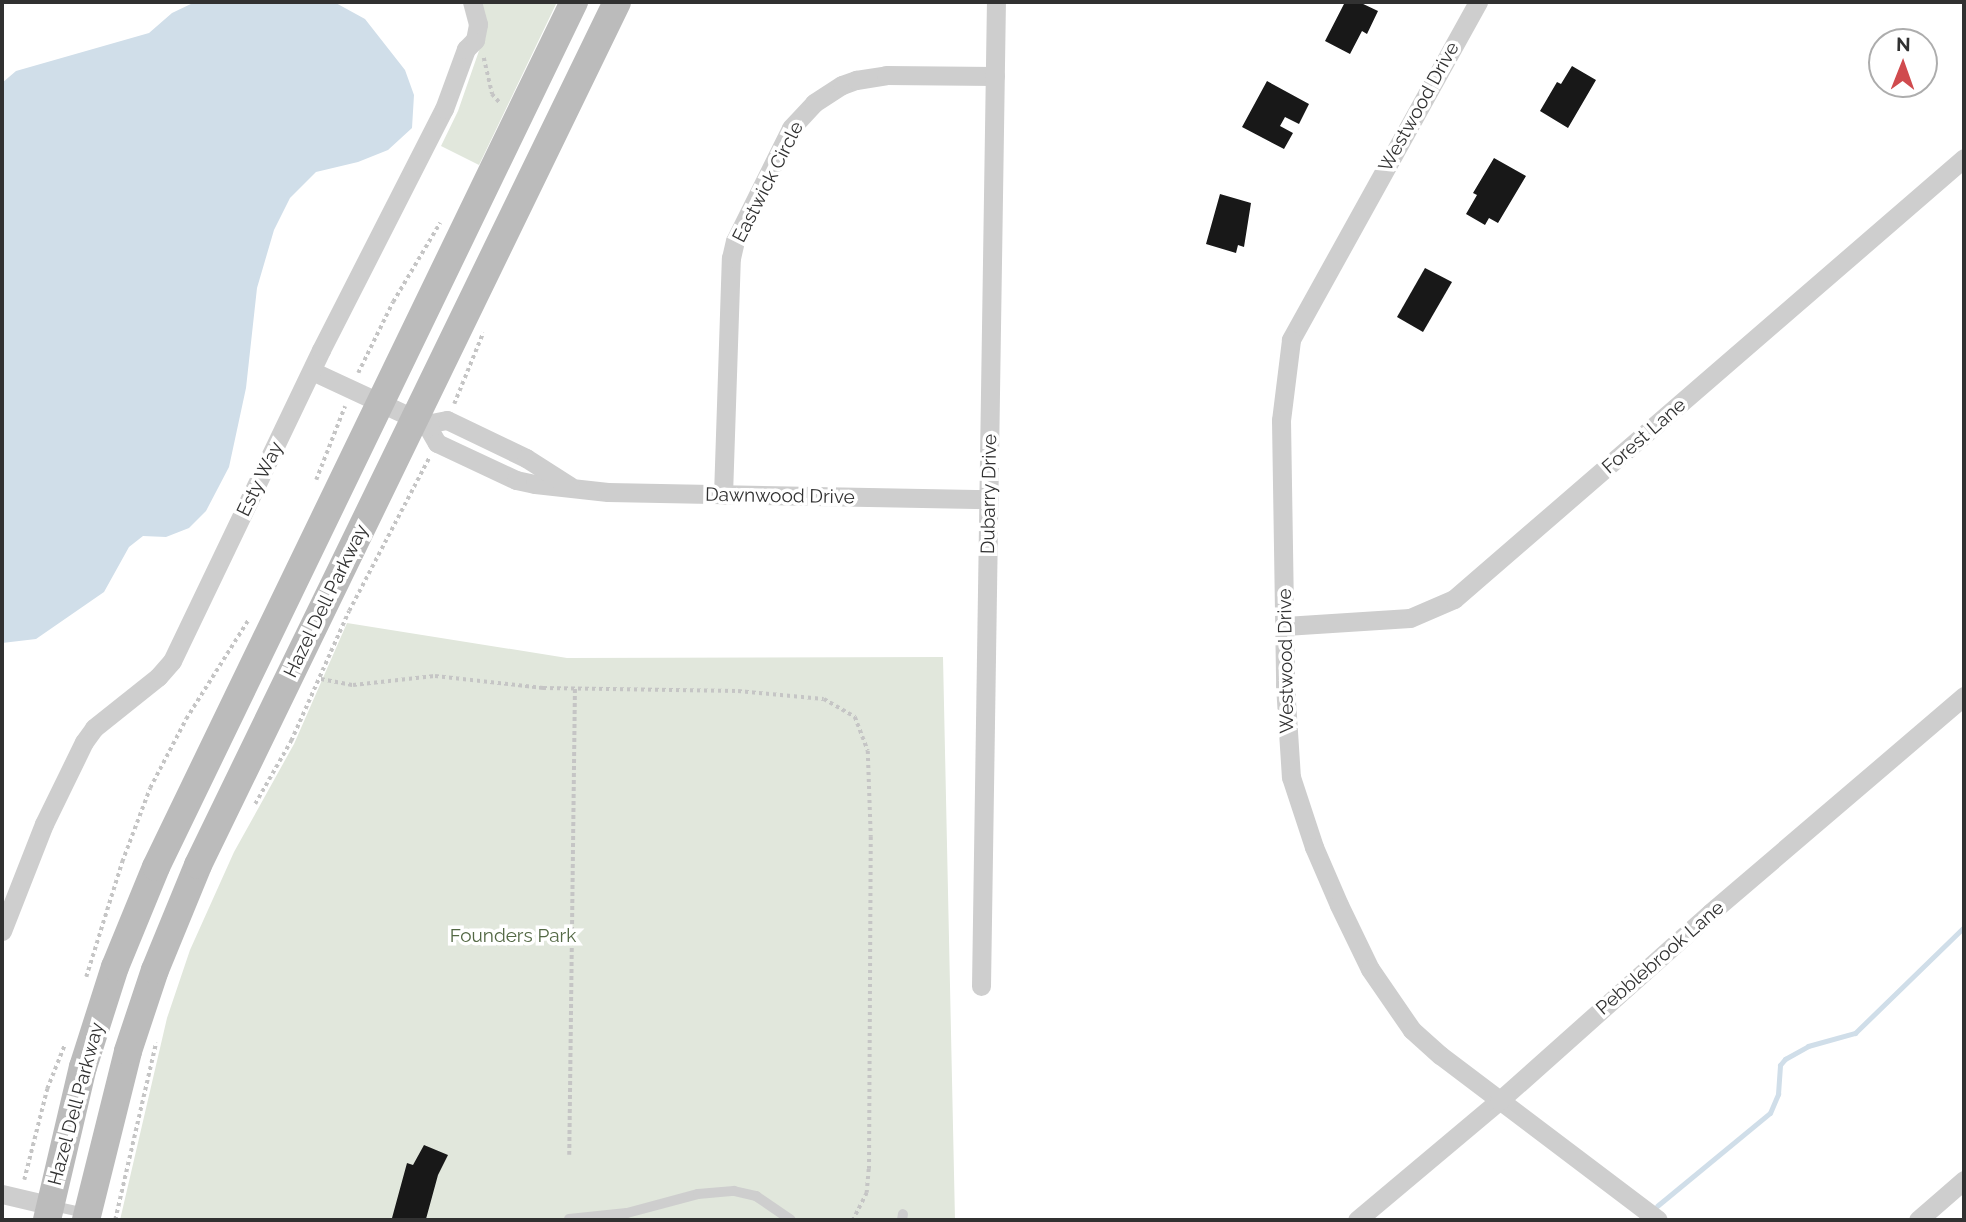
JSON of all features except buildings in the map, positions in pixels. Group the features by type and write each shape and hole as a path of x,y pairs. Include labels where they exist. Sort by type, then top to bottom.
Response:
{"main road":[{"name":"Hazel Dell Parkway","path":"48,1212 83,1067 115,967 141,902 575,2"},
{"name":"Hazel Dell Parkway","path":"87,1217 128,1051 181,904 420,422 617,2"}],"street":[{"name":"Esty Way","path":"2,931 44,824 80,749 94,728 150,684 172,661 405,181 430,140 466,49 475,40 478,24 472,2"},
{"name":"Dubarry Drive","path":"981,986 996,2"},
{"name":"Westwood Drive","path":"1478,2 1291,340 1281,420 1285,685 1292,778 1314,847 1339,905 1370,969 1412,1030 1499,1101 1658,1220"},
{"name":"Eastwick Circle","path":"723,495 731,258 739,233 792,128 814,103 842,85 856,80 886,75 995,76"},
{"name":"Forest Lane","path":"1285,626 1410,618 1454,599 1964,158"},
{"name":"Dawnwood Drive","path":"312,371 420,422 447,420 526,457 571,487 608,492 989,499"},
{"name":"Pebblebrook Lane","path":"1357,1220 1499,1101 1710,913 1964,696"},
{"path":"1918,1220 1964,1180"},
{"path":"2,1194 48,1212"}],"lane":[{"path":"569,1219 637,1211 698,1194 734,1191 756,1196 791,1220"},
{"path":"48,1212 87,1217"}],"path":[{"path":"466,49 482,55 487,62 492,94 503,105"},
{"path":"251,812 291,741 321,679 349,611 429,458"},
{"path":"321,679 352,685 447,676 526,687 738,691 810,696 847,710 861,728 868,751 870,779 870,1158 867,1193 853,1220"},
{"path":"569,1155 575,688"},
{"path":"115,1220 157,1041"}],"green space":[{"path":"482,2 557,2 479,165 441,146 458,111 481,45"},
{"name":"Founders Park","path":"347,623 567,658 943,657 955,1220 120,1220 167,1018 190,950 234,852 294,744"}],"shaded area":[{"path":"195,2 334,2 365,19 405,70 414,95 412,128 388,150 358,162 316,172 290,198 274,230 257,288 246,388 229,467 206,511 189,528 166,537 143,536 129,547 104,592 36,639 2,643 2,83 16,71 149,33 172,13"}],"waterway":[{"path":"1657,1206 1770,1113 1778,1094 1780,1065 1785,1059 1808,1046 1855,1033 1964,927"}]}
